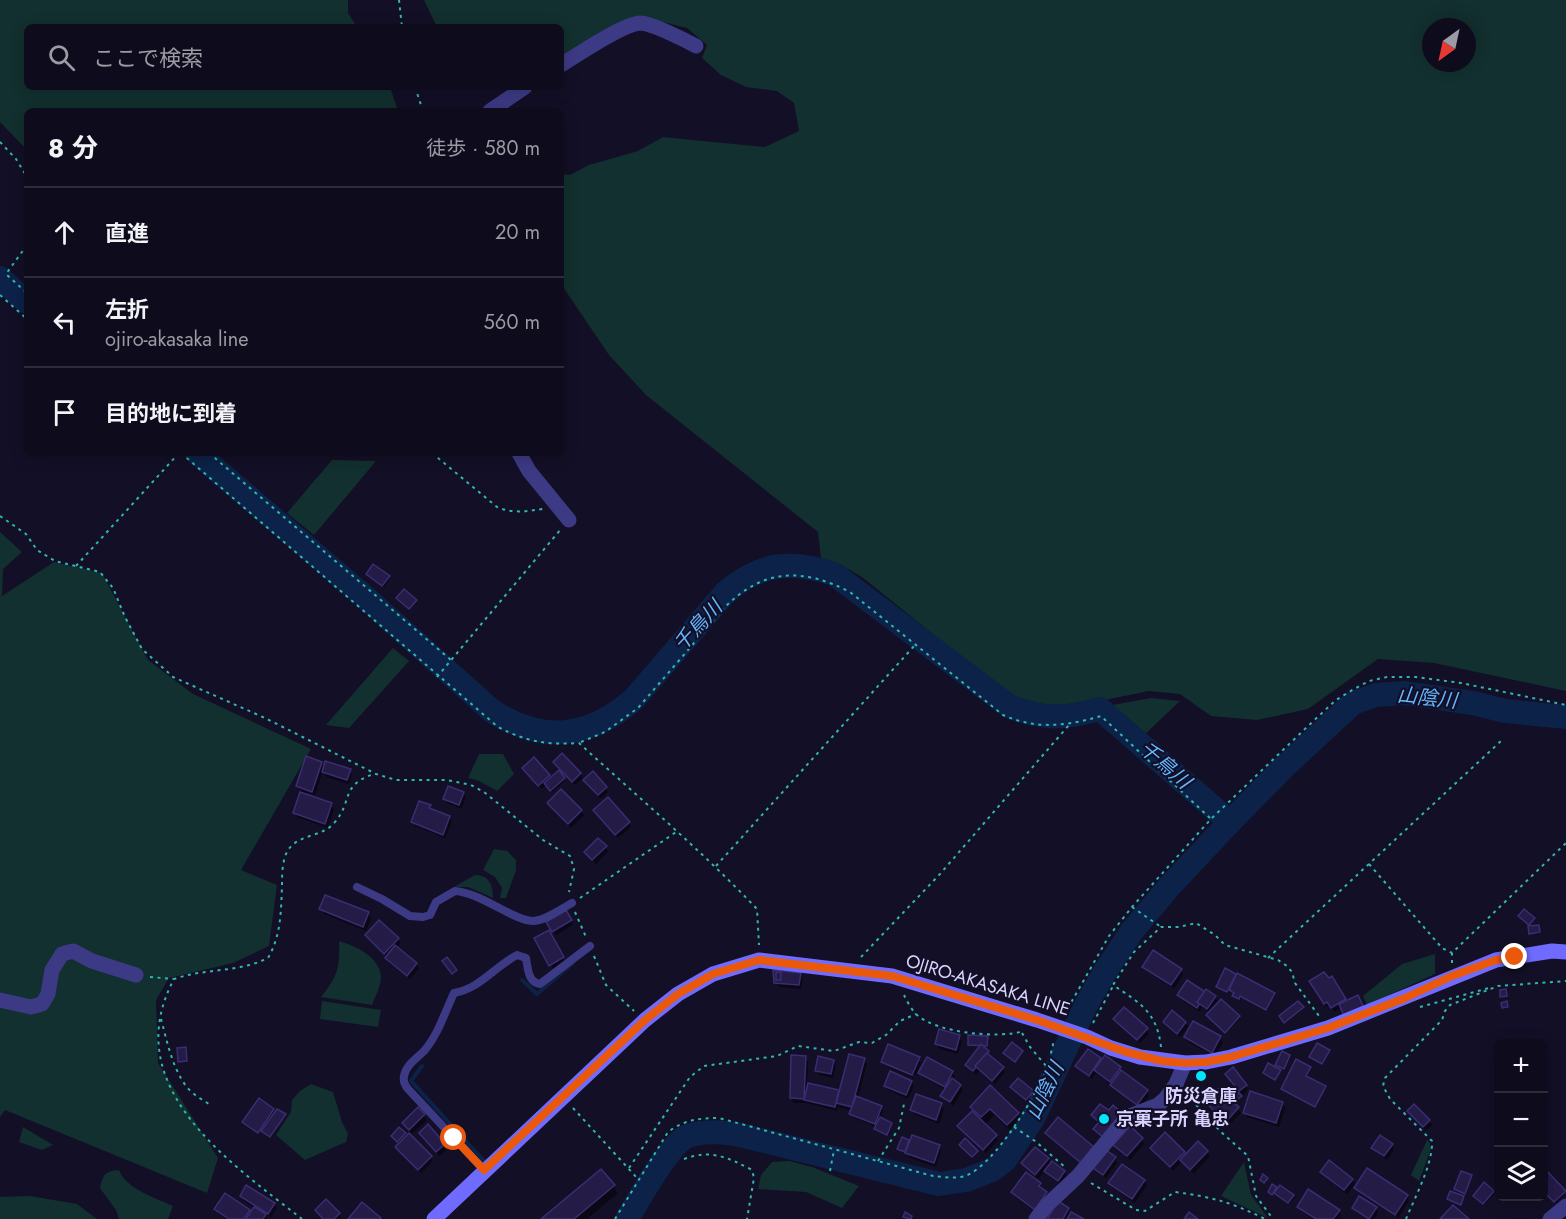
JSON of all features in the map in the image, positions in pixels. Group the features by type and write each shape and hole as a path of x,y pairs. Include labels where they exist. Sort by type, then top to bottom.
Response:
{"main road":[{"name":"OJIRO-AKASAKA LINE","path":"434,1219 645,1020 678,994 713,974 759,960 892,976 1037,1020 1085,1036 1111,1048 1162,1061 1185,1063 1231,1057 1328,1028 1496,960 1552,951 1566,952"}],"street":[{"path":"564,63 614,33 640,23 676,35 696,46"},
{"path":"494,108 521,90"},
{"path":"521,456 529,471 569,520"},
{"path":"0,1000 31,1007 42,1004 48,994 52,970 62,954 73,951 92,961 136,975"},
{"path":"1036,1219 1046,1206 1078,1176 1127,1117 1158,1105 1176,1084 1185,1063"},
{"path":"1550,1219 1566,1206"}],"lane":[{"path":"357,887 410,916 418,917 430,915 436,902 455,891 472,894 533,921 540,920 572,903"},
{"path":"484,1170 408,1089 404,1082 404,1075 409,1065 425,1050 433,1037 454,993 477,986 517,955 526,958 531,980 540,984 590,946"}],"path":[{"path":"399,0 402,24"},
{"path":"416,90 422,108"},
{"path":"0,142 16,159 24,172"},
{"path":"24,249 6,274 24,290"},
{"path":"0,295 24,316"},
{"path":"76,566 177,456"},
{"path":"184,456 437,676 498,727 519,737 542,744 579,743 605,732 638,708 739,593 754,584 789,574 823,580 850,592 1003,715 1018,722 1033,725 1069,725 1101,716 1211,819"},
{"path":"213,456 451,660"},
{"path":"436,456 506,512 517,513 559,507"},
{"path":"0,516 26,534 37,550 55,561 100,572 113,588 142,649 173,677 266,718 376,774 405,781 457,781 471,785 484,792 543,840 570,856 574,869 569,894 606,985 645,1020"},
{"path":"437,676 569,520"},
{"path":"716,866 915,645"},
{"path":"615,1219 668,1132 678,1124 702,1118 719,1118 933,1176 965,1176 990,1158 1014,1127 1047,1067 1060,1028 1109,936 1211,819 1336,700 1369,681 1388,677 1416,677 1566,705"},
{"path":"847,970 940,874 1069,725"},
{"path":"1268,958 1501,741"},
{"path":"579,743 716,866 757,909 759,960"},
{"path":"136,975 174,980 189,974 244,967 268,958 278,935 283,866 286,854 292,845 302,838 333,825 353,785 361,778 376,774"},
{"path":"572,903 676,832"},
{"path":"1452,976 1452,953 1566,843"},
{"path":"1369,864 1442,948 1452,953"},
{"path":"1132,907 1161,927 1179,927 1196,923 1215,935 1225,945 1278,960 1292,972 1295,983 1328,1028"},
{"path":"1085,1036 1134,952 1161,927"},
{"path":"892,976 916,1014 932,1025 962,1033 1022,1032 1037,1020"},
{"path":"174,980 166,995 160,1015 158,1039 163,1065 177,1101 191,1122 209,1142 302,1219"},
{"path":"1406,1219 1429,1161 1432,1141 1390,1099 1383,1086 1385,1078 1442,1020 1449,1005 1498,986 1566,981"},
{"path":"1113,985 1136,1000 1151,1016 1159,1029 1162,1061"},
{"path":"629,1168 690,1077 704,1066 777,1056 798,1046 834,1051 859,1042 872,1043 886,1035 900,1021 916,1014"},
{"path":"160,1015 175,1065 186,1085 195,1095 212,1106"},
{"path":"1022,1032 1030,1047 1047,1067"},
{"path":"1176,1084 1221,1132 1248,1156 1256,1196 1273,1219"},
{"path":"564,1098 638,1179"},
{"path":"878,1161 899,1128 904,1104"},
{"path":"1014,1127 1035,1141 1055,1161 1136,1210 1145,1211 1175,1192 1222,1200 1265,1219"},
{"path":"830,1171 834,1149"},
{"path":"684,1159 696,1154 724,1155 752,1170 754,1178 747,1219"}],"green space":[{"path":"0,0 348,0 348,13 355,24 24,24 24,90 391,90 397,108 24,108 24,147 0,122"},
{"path":"424,0 1566,0 1566,691 1434,663 1378,659 1308,709 1257,720 1211,716 1180,694 1149,691 1065,708 1040,706 1006,693 862,577 841,565 821,558 818,532 646,395 609,355 564,288 564,174 570,175 589,165 638,151 663,137 765,147 799,131 794,103 777,91 746,87 721,75 702,58 707,45 687,28 639,16 564,56 564,24 436,24"},
{"path":"332,460 376,461 314,535 287,513"},
{"path":"0,532 22,552 3,569 2,596 54,562 102,573 148,660 193,694 311,749 241,870 277,885 269,946 233,963 169,978 156,1000 158,1063 218,1158 207,1193 5,1110 0,1117"},
{"path":"393,648 409,661 349,728 326,725"},
{"path":"1151,698 1180,701 1144,735 1107,706"},
{"path":"479,754 503,754 514,774 497,791 468,778"},
{"path":"494,849 507,851 516,860 516,870 506,898 500,898 502,888 495,877 483,870"},
{"path":"475,875 487,879 493,898 468,887 454,887"},
{"path":"339,941 366,953 380,970 381,980 372,1005 321,997 337,971"},
{"path":"1435,954 1435,974 1367,1005 1363,996 1402,964"},
{"path":"322,1001 381,1010 378,1027 320,1019"},
{"path":"311,1084 333,1092 348,1134 346,1142 305,1160 276,1135 291,1112 292,1100"},
{"path":"23,1127 53,1145 42,1150 19,1142"},
{"path":"1427,1140 1431,1149 1419,1181 1411,1175"},
{"path":"789,1161 812,1167 859,1186 842,1208 806,1192 758,1189 761,1175 772,1162"},
{"path":"1244,1162 1251,1195 1268,1218 1221,1196"},
{"path":"119,1170 128,1183 135,1188 173,1206 168,1219 119,1219 116,1210 100,1188 105,1174"},
{"path":"30,1196 77,1204 97,1219 0,1219 0,1197"}],"building":[{"path":"373,564 390,576 382,586 366,574"},
{"path":"404,589 417,600 409,609 396,598"},
{"path":"562,753 581,773 572,782 553,762"},
{"path":"306,756 322,762 312,792 296,786"},
{"path":"534,757 550,775 538,786 522,768"},
{"path":"325,761 351,769 347,780 322,772"},
{"path":"559,770 565,778 550,791 544,783"},
{"path":"593,771 607,787 598,795 583,780"},
{"path":"448,786 464,792 459,805 443,799"},
{"path":"561,789 582,810 568,824 547,803"},
{"path":"300,792 332,803 325,824 293,813"},
{"path":"608,797 630,822 615,835 593,810"},
{"path":"419,801 431,805 429,808 450,816 443,835 411,822"},
{"path":"598,838 607,846 592,860 584,852"},
{"path":"325,895 369,912 363,927 319,909"},
{"path":"1524,909 1535,918 1529,925 1518,916"},
{"path":"566,910 572,920 552,932 546,922"},
{"path":"379,920 399,938 384,954 365,935"},
{"path":"1539,925 1540,932 1529,934 1528,926"},
{"path":"549,930 564,957 549,966 534,938"},
{"path":"395,945 417,963 407,976 385,958"},
{"path":"1153,950 1182,969 1171,985 1142,967"},
{"path":"447,957 457,970 452,974 442,961"},
{"path":"1225,968 1236,974 1227,992 1216,987"},
{"path":"773,970 801,973 799,985 774,983"},
{"path":"776,972 781,972 781,980 776,980"},
{"path":"1324,972 1329,978 1332,976 1346,999 1331,1008 1327,1002 1324,1004 1309,981"},
{"path":"1237,973 1275,993 1266,1010 1240,996 1239,999 1232,996 1234,993 1229,990"},
{"path":"1187,980 1207,993 1197,1008 1177,995"},
{"path":"1206,989 1216,996 1207,1009 1197,1002"},
{"path":"1506,989 1507,996 1500,997 1500,990"},
{"path":"1358,995 1363,1006 1344,1016 1339,1004"},
{"path":"1221,999 1240,1016 1225,1033 1206,1015"},
{"path":"1298,1001 1304,1007 1284,1023 1279,1016"},
{"path":"1507,1001 1508,1007 1502,1008 1501,1003"},
{"path":"1124,1007 1148,1028 1137,1040 1113,1019"},
{"path":"1172,1010 1186,1022 1177,1034 1163,1022"},
{"path":"1193,1021 1221,1036 1212,1053 1184,1037"},
{"path":"939,1029 960,1035 956,1050 935,1044"},
{"path":"968,1035 988,1036 987,1046 968,1045"},
{"path":"1012,1042 1023,1051 1015,1062 1003,1053"},
{"path":"1317,1043 1330,1050 1322,1064 1309,1057"},
{"path":"888,1044 920,1057 912,1075 881,1062"},
{"path":"981,1044 989,1051 973,1071 965,1065"},
{"path":"186,1047 187,1061 178,1062 177,1048"},
{"path":"1088,1049 1101,1058 1089,1076 1075,1066"},
{"path":"1282,1051 1290,1055 1284,1069 1275,1065"},
{"path":"987,1053 1004,1067 992,1081 975,1066"},
{"path":"849,1054 865,1058 852,1107 836,1103"},
{"path":"791,1055 806,1056 804,1099 790,1098"},
{"path":"1105,1055 1121,1067 1110,1082 1094,1070"},
{"path":"818,1056 834,1060 831,1074 815,1071"},
{"path":"927,1057 953,1071 945,1087 918,1073"},
{"path":"1296,1059 1311,1067 1306,1076 1326,1086 1315,1107 1281,1089"},
{"path":"1268,1063 1281,1070 1275,1080 1263,1073"},
{"path":"1233,1067 1247,1085 1239,1091 1225,1074"},
{"path":"1121,1070 1148,1090 1137,1105 1110,1085"},
{"path":"890,1071 912,1081 906,1095 884,1086"},
{"name":"防災倉庫","path":"1199,1072 1205,1074 1203,1081 1197,1078"},
{"path":"952,1078 961,1085 950,1102 940,1096"},
{"path":"1018,1078 1034,1091 1026,1100 1010,1087"},
{"path":"808,1083 839,1090 835,1107 804,1100"},
{"path":"990,1085 1019,1113 1007,1125 990,1109 981,1117 970,1107"},
{"path":"1219,1088 1239,1107 1226,1122 1205,1102"},
{"path":"1234,1088 1242,1096 1238,1099 1230,1091"},
{"path":"1250,1091 1283,1102 1276,1123 1243,1113"},
{"path":"916,1094 942,1103 936,1120 910,1110"},
{"path":"856,1096 882,1106 875,1124 849,1114"},
{"path":"259,1098 274,1109 258,1133 242,1122"},
{"path":"1100,1104 1109,1110 1113,1105 1123,1114 1103,1137 1093,1129 1099,1122 1091,1115"},
{"path":"1414,1104 1430,1120 1423,1127 1407,1111"},
{"path":"418,1107 425,1114 409,1130 402,1123"},
{"path":"277,1109 286,1114 270,1137 261,1131"},
{"path":"972,1111 997,1135 983,1150 957,1126"},
{"path":"880,1117 892,1123 887,1135 874,1129"},
{"path":"1058,1117 1094,1147 1081,1163 1045,1133"},
{"path":"428,1124 445,1144 436,1152 419,1133"},
{"path":"1130,1126 1143,1138 1127,1156 1113,1145"},
{"path":"399,1127 406,1133 397,1142 391,1136"},
{"path":"1165,1132 1185,1152 1170,1167 1150,1148"},
{"path":"409,1133 432,1156 418,1170 395,1147"},
{"path":"912,1135 940,1145 934,1163 905,1153"},
{"path":"1380,1135 1393,1144 1384,1156 1371,1148"},
{"path":"902,1137 909,1140 905,1152 897,1149"},
{"path":"965,1138 978,1151 972,1157 959,1145"},
{"path":"1198,1141 1208,1151 1190,1170 1180,1160"},
{"path":"1035,1147 1049,1158 1035,1175 1021,1163"},
{"path":"1106,1150 1116,1157 1103,1175 1093,1168"},
{"path":"1329,1160 1353,1179 1344,1190 1320,1172"},
{"path":"1052,1161 1065,1171 1058,1181 1044,1171"},
{"path":"1122,1164 1145,1180 1132,1199 1108,1183"},
{"path":"1367,1168 1408,1195 1395,1215 1354,1188"},
{"path":"601,1169 615,1185 574,1219 541,1219"},
{"path":"1461,1171 1472,1175 1465,1194 1454,1189"},
{"path":"1026,1172 1041,1183 1039,1186 1047,1192 1035,1210 1011,1192"},
{"path":"1548,1172 1566,1191 1554,1202 1548,1196"},
{"path":"1263,1174 1268,1178 1264,1183 1260,1180"},
{"path":"1484,1182 1494,1191 1483,1204 1473,1196"},
{"path":"1272,1184 1277,1187 1272,1195 1268,1192"},
{"path":"246,1185 275,1203 268,1214 240,1196"},
{"path":"1280,1185 1294,1195 1288,1203 1274,1193"},
{"path":"1308,1189 1340,1210 1333,1219 1316,1219 1297,1207"},
{"path":"1450,1191 1464,1196 1461,1205 1447,1199"},
{"path":"225,1193 250,1210 244,1219 229,1219 214,1209"},
{"path":"1359,1196 1377,1207 1369,1219 1352,1208"},
{"path":"326,1199 340,1213 334,1219 323,1219 315,1210"},
{"path":"1058,1201 1069,1208 1063,1219 1047,1219"},
{"path":"362,1202 381,1218 348,1219"},
{"path":"1453,1205 1469,1219 1440,1219"},
{"path":"254,1207 266,1214 263,1219 246,1219"},
{"path":"905,1212 912,1216 911,1219 903,1217"},
{"path":"1071,1212 1084,1219 1067,1219"},
{"path":"1189,1212 1198,1219 1184,1219"}],"waterway":[{"name":"千鳥川","path":"0,278 24,299"},
{"name":"千鳥川","path":"200,456 365,597 492,711 529,728 547,732 564,732 599,723 633,700 726,592 739,582 765,569 778,566 805,567 834,574 1009,706 1044,716 1076,715 1100,709 1230,822"},
{"name":"山陰川","path":"627,1219 672,1149 688,1136 709,1132 744,1136 939,1184 966,1180 992,1170 1005,1160 1034,1117 1085,1007 1132,931 1168,888 1230,822 1284,767 1353,703 1376,695 1404,693 1473,703 1505,711 1566,717"},
{"path":"522,980 537,994 573,963"},
{"path":"422,1066 411,1081 484,1161"}],"place":[{"name":"防災倉庫","path":"1201,1076"},
{"name":"京菓子所 亀忠","path":"1104,1119"}],"route":[{"path":"454,1138 484,1170 564,1098 645,1020 678,994 713,974 759,960 892,976 1087,1036 1111,1048 1140,1057 1185,1063 1231,1057 1328,1028 1405,998 1452,976 1496,960 1515,957"}]}
